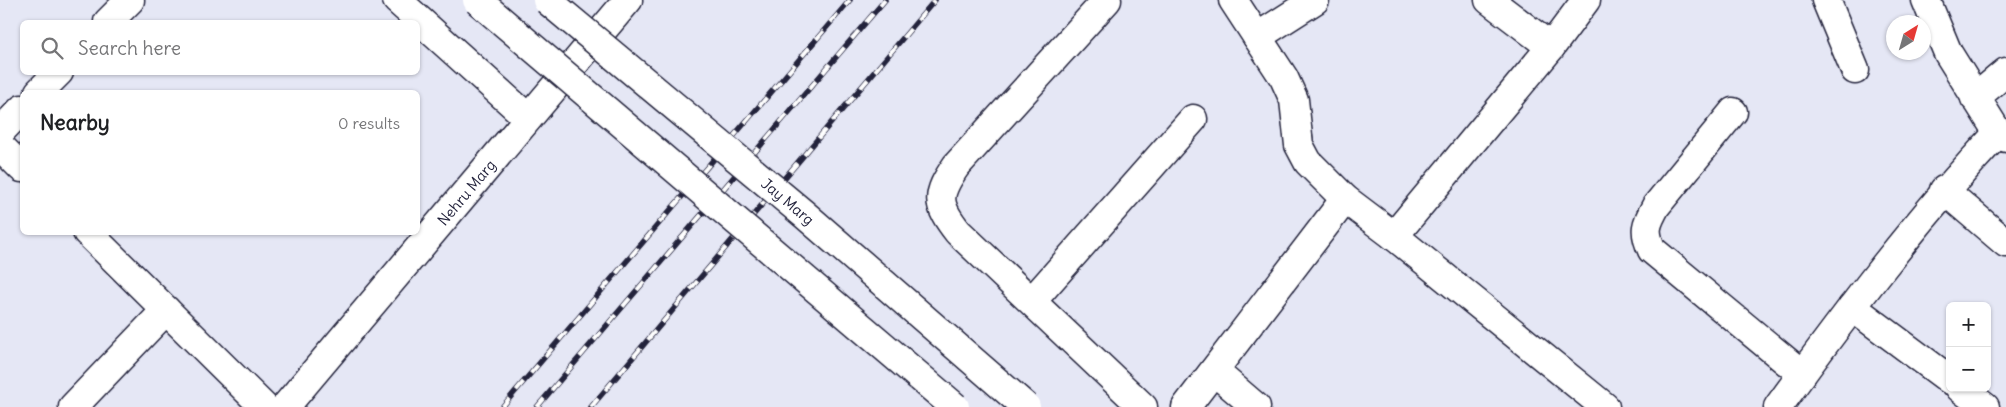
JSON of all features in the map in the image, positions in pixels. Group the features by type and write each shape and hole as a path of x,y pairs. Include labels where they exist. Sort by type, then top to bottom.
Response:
{"street":[{"path":"110,20 130,0"},
{"path":"397,0 419,20"},
{"path":"477,0 955,407"},
{"name":"Jay Marg","path":"547,0 805,216 1026,407"},
{"path":"1107,0 956,166 943,185 939,200 946,217 958,232 1142,407"},
{"path":"1233,0 1284,78 1294,100 1299,145 1308,162 1345,199 1394,236 1605,407"},
{"path":"1257,37 1315,0"},
{"path":"1489,0 1551,47"},
{"path":"1394,236 1551,47 1586,0"},
{"path":"1826,0 1855,70"},
{"path":"1778,407 1944,190 2002,135 1975,98 1948,53 1926,0"},
{"name":"Nehru Marg","path":"285,407 625,1"},
{"path":"420,21 528,118"},
{"path":"1975,98 2006,72"},
{"path":"41,90 56,75"},
{"path":"0,132 20,112"},
{"path":"1733,112 1656,206 1648,221 1646,237 1652,250 1802,374"},
{"path":"1032,301 1193,119"},
{"path":"0,146 20,166"},
{"path":"1944,190 2006,243"},
{"path":"1186,407 1345,199"},
{"path":"90,235 264,407"},
{"path":"1852,308 1946,377"},
{"path":"73,407 166,310"},
{"path":"1214,371 1256,407"},
{"path":"1965,392 1985,407"}],"railway":[{"path":"502,407 850,0"},
{"path":"537,407 885,0"},
{"path":"591,407 935,0"}]}
